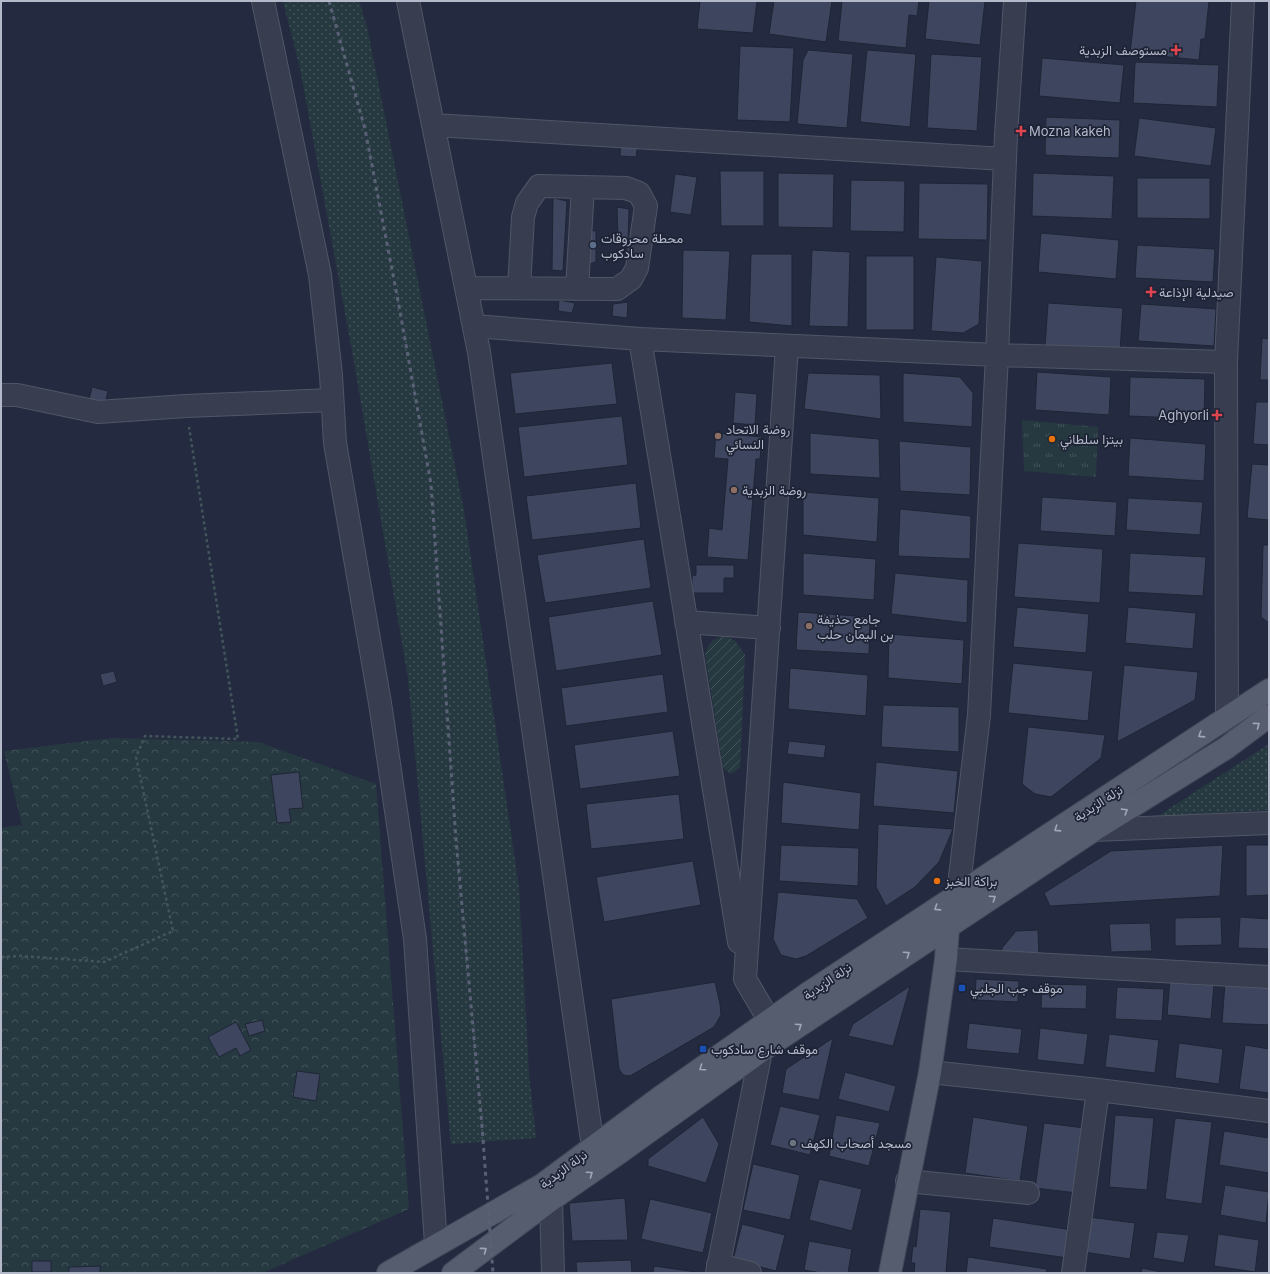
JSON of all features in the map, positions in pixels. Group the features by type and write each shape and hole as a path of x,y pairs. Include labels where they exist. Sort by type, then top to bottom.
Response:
{"main road":[{"name":"نزلة الزبدية","path":"388,1273 436,1244 542,1185 662,1096 807,994 1269,690"},
{"name":"نزلة الزبدية","path":"453,1273 551,1200 626,1149 761,1051 1094,830 1226,748 1269,716"},
{"path":"890,1273 907,1181 930,1072 946,959 948,927"}],"street":[{"path":"263,1 320,275 335,443 380,703 415,940 436,1244"},
{"path":"408,1 480,360 594,1147"},
{"path":"958,894 979,715 1005,159 1015,1"},
{"path":"1227,718 1226,362 1243,1"},
{"path":"433,125 1005,159"},
{"path":"466,288 617,289 631,279 637,268 646,206 639,193 626,188 539,186 527,203 523,217 519,288"},
{"path":"577,289 582,187"},
{"path":"474,326 640,339 997,355 1226,362"},
{"path":"640,339 745,979 769,1020"},
{"path":"745,979 787,346"},
{"path":"1,395 17,395 98,412 186,406 332,400"},
{"path":"686,622 769,628"},
{"path":"1094,830 1269,823"},
{"path":"946,959 1269,977"},
{"path":"750,1273 718,1269 761,1051"},
{"path":"930,1072 1098,1090 1269,1111"},
{"path":"1073,1273 1098,1090"},
{"path":"907,1181 1028,1193"},
{"path":"551,1200 553,1273"}],"path":[{"path":"1,957 21,956 104,962 173,931 136,757 145,736 238,739 186,406"}],"green space":[{"path":"283,1 359,1 367,27 464,511 519,888 529,1074 536,1138 451,1144 408,678 353,356 300,68"},
{"path":"1022,420 1098,427 1096,477 1024,471"},
{"path":"726,636 735,641 745,654 740,768 731,774 723,768 705,654 712,641"},
{"path":"113,738 258,742 376,784 409,1209 262,1273 1,1273 1,828 22,825 4,751"},
{"path":"1269,744 1269,810 1158,816"}],"building":[{"path":"700,1 757,1 753,33 697,29"},
{"path":"774,1 832,1 826,42 769,34"},
{"path":"842,1 919,1 917,16 909,15 906,48 838,41"},
{"path":"929,1 985,1 980,45 925,39"},
{"path":"1136,1 1209,1 1205,39 1201,39 1199,60 1130,53"},
{"path":"740,46 794,48 790,122 737,120"},
{"path":"808,50 853,54 847,128 797,124 803,60"},
{"path":"867,50 916,54 910,127 860,122"},
{"path":"931,54 982,57 977,131 927,128"},
{"path":"1042,58 1124,65 1120,103 1039,96"},
{"path":"1135,62 1219,65 1217,107 1133,103"},
{"path":"1046,117 1120,120 1119,158 1045,155"},
{"path":"1139,118 1216,128 1211,166 1134,156"},
{"path":"621,142 638,144 636,157 620,156"},
{"path":"720,171 764,171 764,226 721,226"},
{"path":"778,173 834,174 833,228 778,227"},
{"path":"1033,173 1114,176 1112,219 1032,216"},
{"path":"675,174 697,177 691,215 670,212"},
{"path":"1137,178 1210,178 1210,219 1137,218"},
{"path":"851,180 905,181 904,232 850,231"},
{"path":"919,183 988,184 987,240 918,239"},
{"path":"553,198 567,201 563,271 552,270"},
{"path":"617,207 629,209 628,243 618,241"},
{"path":"586,230 596,231 596,262 585,265"},
{"path":"1041,233 1119,240 1116,279 1038,272"},
{"path":"1137,245 1215,249 1213,282 1135,278"},
{"path":"683,250 730,251 726,320 682,318"},
{"path":"812,250 850,252 848,327 809,326"},
{"path":"751,254 792,254 792,326 749,322"},
{"path":"866,256 914,256 914,330 866,330"},
{"path":"936,257 982,261 979,324 963,333 931,331"},
{"path":"559,300 575,303 572,313 558,311"},
{"path":"628,302 627,318 612,316 613,304"},
{"path":"1048,303 1123,308 1120,352 1045,347"},
{"path":"1141,304 1216,309 1214,346 1138,341"},
{"path":"1262,338 1269,339 1269,380 1260,380"},
{"path":"612,363 617,404 515,414 510,373"},
{"path":"1037,372 1111,377 1109,415 1035,410"},
{"path":"808,373 880,375 881,419 804,409"},
{"path":"903,373 960,377 973,393 972,427 903,422"},
{"path":"1130,377 1205,379 1204,419 1129,416"},
{"path":"92,387 108,391 105,404 89,400"},
{"path":"735,392 757,394 755,425 733,423"},
{"path":"1256,402 1269,402 1269,445 1253,444"},
{"path":"622,416 628,465 524,477 518,427"},
{"path":"716,433 762,437 760,459 756,459 748,560 707,557 709,528 722,530 728,459 714,458"},
{"path":"810,433 879,439 880,478 810,474"},
{"path":"1130,438 1206,444 1204,481 1128,476"},
{"path":"899,441 971,447 970,495 900,491"},
{"path":"1252,464 1269,465 1269,520 1247,518"},
{"path":"636,483 641,528 532,540 526,496"},
{"path":"803,492 879,498 877,542 803,535"},
{"path":"1042,497 1117,502 1115,536 1040,531"},
{"path":"1128,498 1203,502 1200,535 1126,530"},
{"path":"900,509 971,516 970,559 898,556"},
{"path":"644,539 651,588 545,603 537,555"},
{"path":"1018,543 1103,549 1100,603 1014,597"},
{"path":"1263,545 1269,545 1269,623 1261,617"},
{"path":"803,553 876,559 874,600 803,595"},
{"path":"1130,553 1206,557 1203,596 1128,592"},
{"path":"696,565 734,565 734,578 724,578 724,593 692,593 692,576 696,575"},
{"path":"895,573 968,580 967,623 891,614"},
{"path":"653,601 662,655 556,671 548,617"},
{"path":"1017,607 1089,614 1086,653 1013,647"},
{"path":"1128,607 1196,613 1193,649 1125,643"},
{"path":"798,612 870,617 869,654 796,650"},
{"path":"889,634 964,640 962,684 888,678"},
{"path":"1013,663 1093,671 1088,721 1008,713"},
{"path":"1124,665 1198,672 1195,700 1117,742"},
{"path":"790,668 868,675 866,716 788,709"},
{"path":"114,671 117,682 103,686 100,674"},
{"path":"663,674 668,712 566,726 561,688"},
{"path":"883,705 959,707 959,752 881,747"},
{"path":"1028,727 1105,735 1101,758 1051,797 1035,794 1022,784"},
{"path":"673,731 680,776 580,789 574,745"},
{"path":"789,741 826,745 824,758 787,754"},
{"path":"876,762 958,771 954,813 873,806"},
{"path":"299,772 303,808 289,809 291,822 277,823 271,775"},
{"path":"783,782 861,793 859,830 781,823"},
{"path":"679,794 684,839 591,849 586,804"},
{"path":"878,824 953,829 939,862 915,887 886,906 876,887"},
{"path":"781,845 859,848 858,886 779,881"},
{"path":"1223,845 1220,896 1050,906 1044,893 1111,851"},
{"path":"1246,845 1269,845 1269,895 1246,896"},
{"path":"693,861 701,905 604,922 596,877"},
{"path":"778,892 857,899 868,918 806,956 796,959 781,955 773,939"},
{"path":"1221,917 1222,945 1175,946 1175,918"},
{"path":"1240,917 1269,919 1269,949 1238,948"},
{"path":"1150,923 1152,951 1111,952 1109,924"},
{"path":"1038,930 1039,956 1002,957 1002,948 1016,931"},
{"path":"976,979 1019,981 1018,1002 975,1000"},
{"path":"1170,980 1214,984 1211,1019 1167,1015"},
{"path":"715,982 721,1015 714,1027 630,1076 623,1075 619,1069 611,999"},
{"path":"1225,983 1269,985 1269,1025 1222,1023"},
{"path":"1042,984 1087,985 1086,1009 1041,1008"},
{"path":"910,986 893,1046 848,1036 853,1024"},
{"path":"1117,987 1164,989 1162,1021 1115,1019"},
{"path":"262,1020 265,1031 249,1036 245,1024"},
{"path":"236,1022 251,1050 240,1056 236,1048 219,1057 208,1037"},
{"path":"969,1023 1022,1029 1019,1054 966,1049"},
{"path":"1040,1028 1088,1034 1084,1065 1037,1060"},
{"path":"1109,1034 1159,1040 1155,1073 1105,1067"},
{"path":"833,1038 819,1100 782,1093 786,1069"},
{"path":"1179,1043 1223,1049 1219,1084 1175,1078"},
{"path":"1245,1045 1269,1049 1269,1093 1239,1089"},
{"path":"297,1071 320,1074 316,1101 293,1097"},
{"path":"845,1072 896,1086 889,1112 838,1099"},
{"path":"780,1106 820,1115 810,1155 770,1145"},
{"path":"836,1115 880,1123 869,1166 829,1156"},
{"path":"1115,1115 1154,1118 1147,1190 1109,1187"},
{"path":"703,1117 719,1144 706,1183 648,1166 648,1159"},
{"path":"973,1117 1028,1126 1020,1181 965,1173"},
{"path":"1175,1118 1212,1122 1202,1204 1165,1199"},
{"path":"1044,1123 1085,1128 1077,1193 1035,1188"},
{"path":"1224,1131 1269,1138 1269,1173 1219,1165"},
{"path":"753,1164 800,1175 790,1220 743,1210"},
{"path":"819,1179 862,1189 852,1231 809,1220"},
{"path":"1225,1185 1269,1192 1266,1223 1220,1215"},
{"path":"625,1198 628,1240 572,1241 569,1203"},
{"path":"650,1199 712,1213 703,1253 641,1239"},
{"path":"920,1209 951,1212 946,1273 914,1273 915,1263 911,1263 913,1246 916,1247"},
{"path":"1089,1217 1135,1223 1130,1259 1084,1252"},
{"path":"993,1218 1072,1230 1068,1258 989,1247"},
{"path":"742,1224 785,1235 776,1271 733,1260"},
{"path":"1157,1232 1189,1235 1184,1263 1153,1258"},
{"path":"1218,1234 1259,1240 1255,1272 1214,1266"},
{"path":"809,1241 852,1249 848,1273 821,1273 804,1270"},
{"path":"968,1257 1047,1269 1046,1273 966,1273"},
{"path":"631,1260 632,1273 577,1273 576,1262"},
{"path":"32,1261 51,1261 51,1272 32,1272"},
{"path":"100,1266 100,1273 69,1273 69,1267"},
{"path":"654,1266 696,1272 653,1273"},
{"path":"1142,1268 1166,1273 1141,1273"}],"railway":[{"path":"329,1 365,129 431,484 456,840 482,1126 493,1273"}],"place":[{"name":"مستوصف الزبدية","path":"1176,50"},
{"name":"Mozna kakeh","path":"1021,131"},
{"name":"محطة محروقات سادكوب","path":"593,245"},
{"name":"صيدلية الإذاعة","path":"1151,292"},
{"name":"Aghyorli","path":"1217,415"},
{"name":"روضة الاتحاد النسائي","path":"718,436"},
{"name":"بيتزا سلطاني","path":"1052,439"},
{"name":"روضة الزبدية","path":"734,490"},
{"name":"جامع حذيفة بن اليمان حلب","path":"809,626"},
{"name":"براكة الخبز","path":"937,881"},
{"name":"موقف جب الجلبي","path":"962,988"},
{"name":"موقف شارع سادكوب","path":"703,1049"},
{"name":"مسجد أصحاب الكهف","path":"793,1143"}]}
